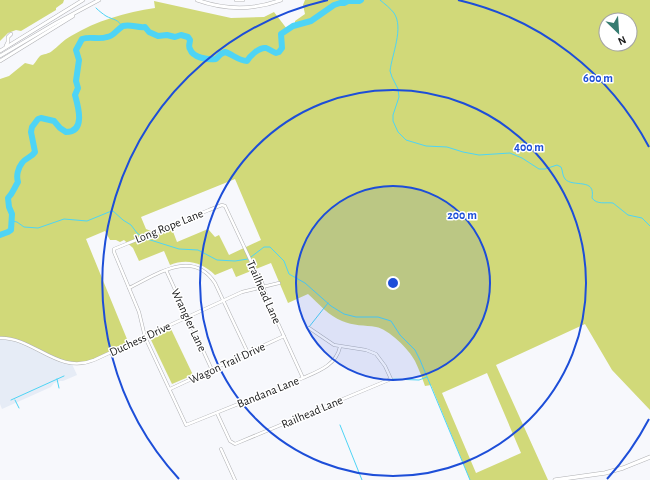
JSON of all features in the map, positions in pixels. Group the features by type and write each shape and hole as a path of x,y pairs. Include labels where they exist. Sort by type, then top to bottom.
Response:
{"main road":[{"path":"554,480 605,473 623,468 650,457"}],"street":[{"path":"0,51 83,0"},
{"path":"0,61 99,0"},
{"path":"198,0 219,6 241,8 261,6 281,0"},
{"path":"236,0 243,0"},
{"path":"0,56 56,23 79,12"},
{"path":"5,48 8,43 8,37 11,34 17,45"},
{"name":"Long Rope Lane","path":"129,288 114,249 209,210 222,205 225,206"},
{"name":"Trailhead Lane","path":"225,206 264,287 267,299 303,378"},
{"path":"170,389 145,337 129,288 166,270 182,265 192,266 208,274 224,300 248,353"},
{"name":"Wrangler Lane","path":"166,270 212,370"},
{"name":"Duchess Drive","path":"0,338 16,340 59,361 75,364 90,362 246,290 279,283"},
{"path":"309,328 325,341 340,347"},
{"name":"Wagon Trail Drive","path":"170,389 284,336"},
{"name":"Bandana Lane","path":"170,389 186,425 319,371 337,356 340,347"},
{"name":"Railhead Lane","path":"217,413 230,441 233,444 391,380 385,366 376,354 366,350 340,347"},
{"path":"221,449 235,480"}],"shaded area":[{"path":"0,338 16,340 59,361 72,364 77,375 54,383 51,387 2,409 0,404"}],"green space":[{"path":"0,0 64,0 63,3 56,8 56,10 21,31 16,30 8,33 0,41"},
{"path":"305,0 650,0 650,410 612,370 585,324 496,365 548,480 470,480 431,385 425,386 415,361 403,345 386,331 376,327 350,324 337,319 308,294 288,303 271,263 236,277 232,268 215,275 205,267 194,263 183,262 170,265 164,251 139,261 133,248 124,240 120,242 110,240 105,231 86,239 129,344 91,362 67,363 21,342 0,338 0,79 9,76 25,63 33,65 40,56 51,52 66,39 91,26 133,12 155,8 154,1 231,18 264,17 274,12 287,29 295,25 295,21 305,14 303,5","holes":["235,179 261,240 229,255 219,235 215,237 208,229 177,242 172,229 158,234 146,229 141,217","487,373 521,453 476,473 442,393"]},
{"path":"171,329 193,375 172,384 151,340"}],"waterway":[{"path":"0,235 11,230 12,214 9,207 8,198 18,182 17,175 19,167 23,161 32,156 35,152 31,132 32,127 38,119 41,118 54,121 66,132 72,131 76,128 79,118 78,105 75,95 78,88 76,81 79,60 76,50 82,39 104,38 114,34 123,26 129,25 145,27 149,32 158,36 167,35 175,37 181,35 188,37 190,40 189,47 192,52 201,58 216,59 225,52 241,60 247,61 255,52 263,48 276,53 279,52 282,48 281,34 293,26 311,21 334,5 348,1 361,0"},
{"path":"380,0 394,13 397,19 398,33 390,71 398,89 399,97 393,115 393,121 398,132 406,140 426,146 447,147 479,155 510,153 522,158 539,169 545,169 557,165 561,167 564,178 569,182 591,187 592,198 596,202 613,203 628,215 642,218 650,226"},
{"path":"96,8 106,16 117,21 122,27"},
{"path":"12,221 17,222 24,227 38,228 64,219 87,221 113,211 131,225 141,236"},
{"path":"144,238 179,249 198,250 217,260 235,261 248,259"},
{"path":"251,257 264,247 270,247 284,261 289,274 305,283 331,306 344,314 356,317 378,317 391,321 400,335 415,350 420,360 470,480"},
{"path":"309,327 328,303"},
{"path":"11,400 64,376"},
{"path":"391,379 419,380 427,377"},
{"path":"57,379 59,388"},
{"path":"15,400 19,408"},
{"path":"340,425 362,480"}]}
